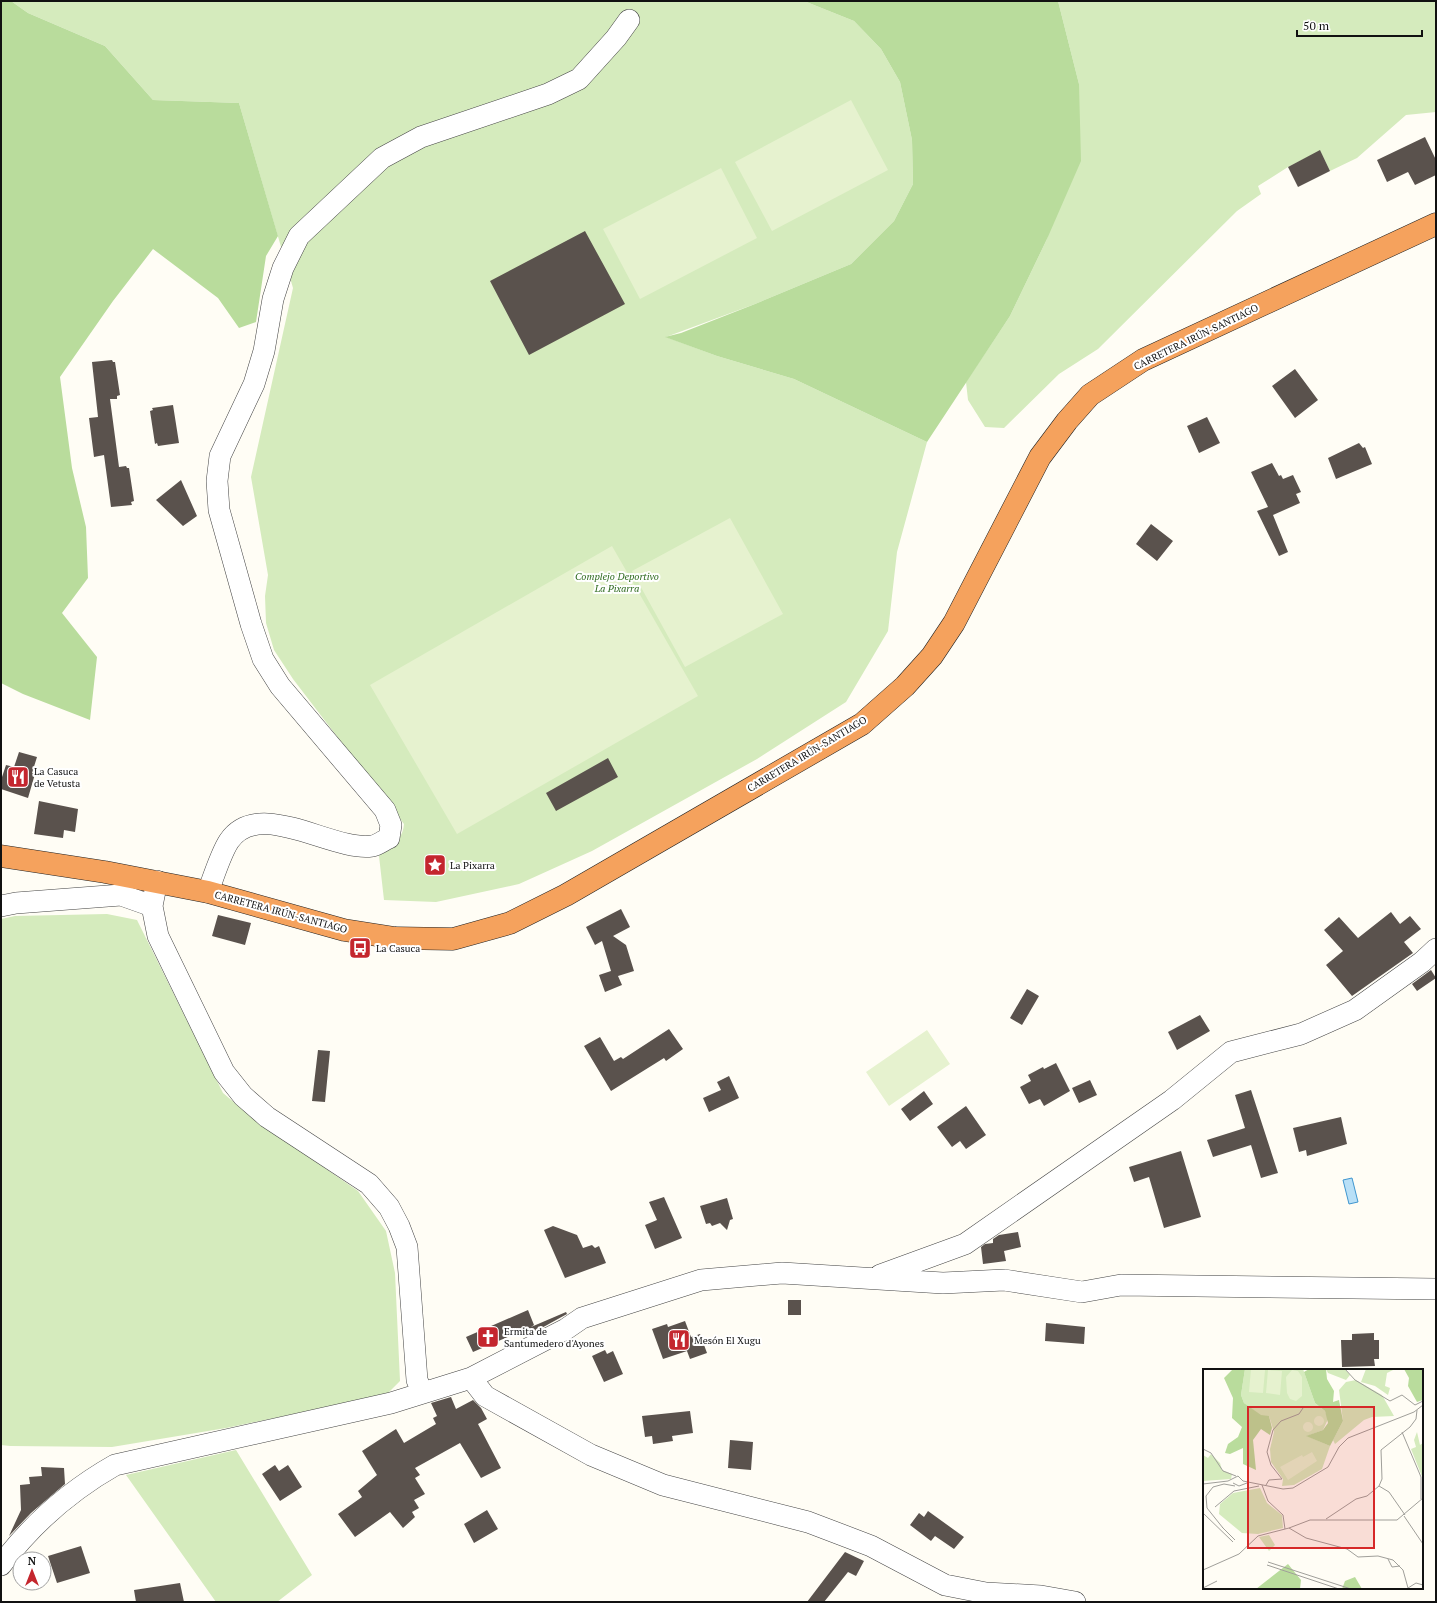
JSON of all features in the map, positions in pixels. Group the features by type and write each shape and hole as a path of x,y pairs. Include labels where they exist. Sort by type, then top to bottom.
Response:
{"highway":[{"name":"CARRETERA IRÚN-SANTIAGO","path":"4,858 157,881 208,892 344,930 402,938 453,938 510,923 566,895 862,724 905,686 932,656 954,623 1040,456 1067,421 1090,395 1143,360 1436,224"}],"street":[{"path":"208,892 228,841 241,829 259,824 279,825 349,844 373,846 389,838 391,825 385,810 280,686 263,659 251,624 219,510 216,481 220,456 254,384 264,351 273,299 283,268 299,236 382,158 421,137 548,94 579,79 616,38 629,20"},
{"path":"157,881 152,906 158,936 224,1072 243,1096 267,1117 369,1184 389,1207 399,1226 407,1247 417,1380 422,1392"},
{"path":"1,906 16,903 121,896 152,906"},
{"path":"871,1278 965,1244 1172,1100 1232,1052 1301,1034 1355,1010 1422,962 1436,949"},
{"path":"1,1565 18,1542 42,1518 94,1477 115,1465 391,1403 422,1392 471,1378 566,1329 582,1318 700,1280 782,1273 943,1283 1004,1280 1082,1292 1121,1285 1436,1289"},
{"path":"471,1378 485,1396 591,1455 663,1485 808,1522 871,1546 945,1585 986,1593 1041,1596 1075,1602"}],"green space":[{"path":"1,1 11,1 28,13 105,46 153,100 239,103 278,236 266,256 256,322 239,328 218,298 153,249 113,301 60,377 72,468 86,527 88,578 62,613 97,657 90,720 23,694 1,683"},
{"name":"Complejo Deportivo La Pixarra","path":"11,1 804,1 854,21 881,49 900,82 912,140 913,184 894,221 851,264 755,304 666,337 717,356 794,379 927,442 897,552 888,631 846,702 757,759 592,851 519,884 436,902 384,900 379,856 401,836 404,824 293,679 274,650 266,623 265,596 268,575 251,477 293,288 239,103 153,100 105,46 28,13"},
{"path":"804,1 1058,1 1079,84 1081,161 1047,239 1010,316 927,442 794,379 717,356 665,337 681,333 755,304 851,264 894,221 913,184 912,140 900,82 881,49 854,21"},
{"path":"1058,1 1436,1 1436,112 1406,115 1357,158 1330,171 1320,151 1288,167 1258,186 1261,194 1237,211 1098,349 1059,374 1004,428 985,427 968,400 966,382 1010,316 1047,239 1079,84"},
{"path":"851,100 888,170 772,231 735,162"},
{"path":"721,168 757,238 640,299 603,229"},
{"path":"730,518 783,614 685,667 632,571"},
{"name":"Complejo Deportivo La Pixarra","path":"612,546 698,696 457,834 370,685"},
{"path":"107,914 137,920 223,1093 254,1119 358,1191 386,1231 395,1273 400,1381 386,1395 226,1428 112,1447 1,1445 1,919 15,916"},
{"path":"927,1030 950,1064 889,1106 866,1072"},
{"path":"236,1450 312,1575 277,1602 216,1602 126,1475"}],"water":[{"path":"1352,1178 1358,1202 1349,1204 1343,1180"}],"building":[{"path":"1425,137 1436,160 1436,175 1415,185 1408,172 1387,182 1377,160"},
{"path":"1320,150 1330,171 1298,187 1288,167"},
{"path":"585,231 625,304 529,355 490,281"},
{"path":"112,360 115,362 120,395 117,396 117,399 110,399 119,467 126,466 129,468 134,501 131,502 132,505 111,507 104,455 94,457 89,418 98,417 92,362"},
{"path":"1295,369 1318,400 1295,418 1272,386"},
{"path":"173,405 179,443 158,446 157,443 155,444 150,411 153,410 152,408"},
{"path":"1207,417 1220,443 1199,453 1187,426"},
{"path":"1359,443 1363,448 1365,447 1372,464 1336,479 1328,458"},
{"path":"1272,463 1279,476 1281,475 1283,479 1293,475 1301,492 1296,494 1300,503 1273,515 1288,552 1279,556 1257,511 1268,507 1251,472"},
{"path":"181,480 197,516 183,526 156,500"},
{"path":"1151,524 1173,541 1157,561 1136,544"},
{"name":"La Casuca de Vetusta","path":"19,752 37,757 32,773 35,774 28,798 1,789 1,780 6,765 14,767"},
{"path":"608,758 618,777 556,811 546,793"},
{"path":"39,801 78,809 75,832 64,830 63,838 34,834"},
{"path":"621,909 630,927 613,936 626,945 634,971 618,976 622,985 605,992 599,975 611,971 602,941 595,945 586,927"},
{"path":"1391,912 1400,924 1410,916 1421,929 1404,942 1413,953 1352,996 1326,965 1343,951 1324,930 1339,917 1358,938"},
{"path":"218,915 251,923 245,945 212,936"},
{"path":"1431,970 1436,978 1417,991 1412,984"},
{"path":"1027,989 1039,996 1022,1025 1010,1018"},
{"path":"1200,1015 1210,1031 1177,1050 1168,1032"},
{"path":"669,1029 683,1049 666,1061 664,1058 611,1091 584,1046 600,1037 614,1061 621,1057 623,1059"},
{"path":"318,1050 330,1051 325,1102 312,1101"},
{"path":"1056,1063 1070,1091 1044,1106 1040,1099 1029,1104 1020,1087 1031,1081 1028,1075 1043,1067 1044,1069"},
{"path":"729,1076 739,1098 709,1112 703,1098 721,1090 717,1082"},
{"path":"1090,1080 1097,1095 1079,1103 1072,1088"},
{"path":"1251,1090 1278,1173 1261,1178 1251,1145 1213,1157 1207,1140 1245,1128 1235,1095"},
{"path":"924,1091 933,1104 910,1121 901,1109"},
{"path":"966,1106 986,1135 966,1149 960,1141 952,1147 937,1127"},
{"path":"1341,1117 1347,1144 1307,1156 1306,1150 1299,1152 1293,1128"},
{"path":"1181,1151 1201,1217 1164,1228 1149,1177 1134,1182 1129,1167"},
{"path":"664,1197 682,1238 655,1249 645,1225 657,1220 649,1202"},
{"path":"727,1198 733,1219 730,1220 727,1230 720,1223 712,1226 710,1223 706,1224 700,1206"},
{"path":"553,1226 577,1235 583,1248 592,1245 595,1248 599,1246 606,1263 565,1278 544,1230"},
{"path":"1018,1232 1021,1247 1004,1251 1006,1261 983,1264 981,1247 985,1244 993,1243 993,1239 999,1235"},
{"path":"788,1300 801,1300 801,1315 788,1315"},
{"path":"528,1310 534,1325 531,1327 566,1312 567,1314 527,1336 524,1330 473,1352 466,1337"},
{"name":"Mesón El Xugu","path":"685,1321 691,1337 700,1334 707,1353 690,1359 687,1351 663,1359 652,1329 667,1324 668,1327"},
{"path":"1046,1323 1085,1327 1084,1344 1045,1341"},
{"path":"1374,1333 1374,1340 1379,1340 1379,1359 1374,1359 1375,1366 1342,1367 1341,1340 1352,1340 1352,1334"},
{"path":"605,1350 607,1354 613,1351 623,1374 604,1382 592,1356"},
{"path":"451,1397 456,1409 473,1400 481,1408 487,1419 478,1424 501,1468 481,1478 460,1443 415,1468 420,1475 415,1478 425,1494 414,1500 419,1508 412,1512 415,1517 403,1528 390,1512 355,1537 338,1514 362,1497 358,1491 377,1475 362,1451 396,1429 404,1443 436,1424 433,1418 437,1416 431,1403"},
{"path":"690,1411 693,1433 672,1436 673,1441 653,1444 652,1436 645,1437 642,1416"},
{"path":"730,1440 753,1442 751,1470 728,1468"},
{"path":"275,1465 279,1471 288,1465 302,1487 280,1501 262,1474"},
{"path":"41,1467 64,1468 65,1484 31,1513 9,1536 21,1510 20,1485 30,1484 29,1477 42,1476"},
{"path":"487,1510 498,1529 474,1543 464,1524"},
{"path":"928,1511 964,1537 954,1549 935,1536 931,1541 910,1525 919,1513 924,1517"},
{"path":"81,1546 90,1573 57,1583 52,1568 52,1555"},
{"path":"845,1552 864,1561 856,1576 848,1572 824,1602 807,1602"},
{"path":"180,1583 184,1602 136,1602 134,1590"}],"place":[{"name":"La Casuca de Vetusta","path":"18,777"},
{"name":"La Pixarra","path":"435,865"},
{"name":"La Casuca","path":"360,948"},
{"name":"Ermita de Santumedero d'Ayones","path":"488,1337"},
{"name":"Mesón El Xugu","path":"679,1340"}]}
